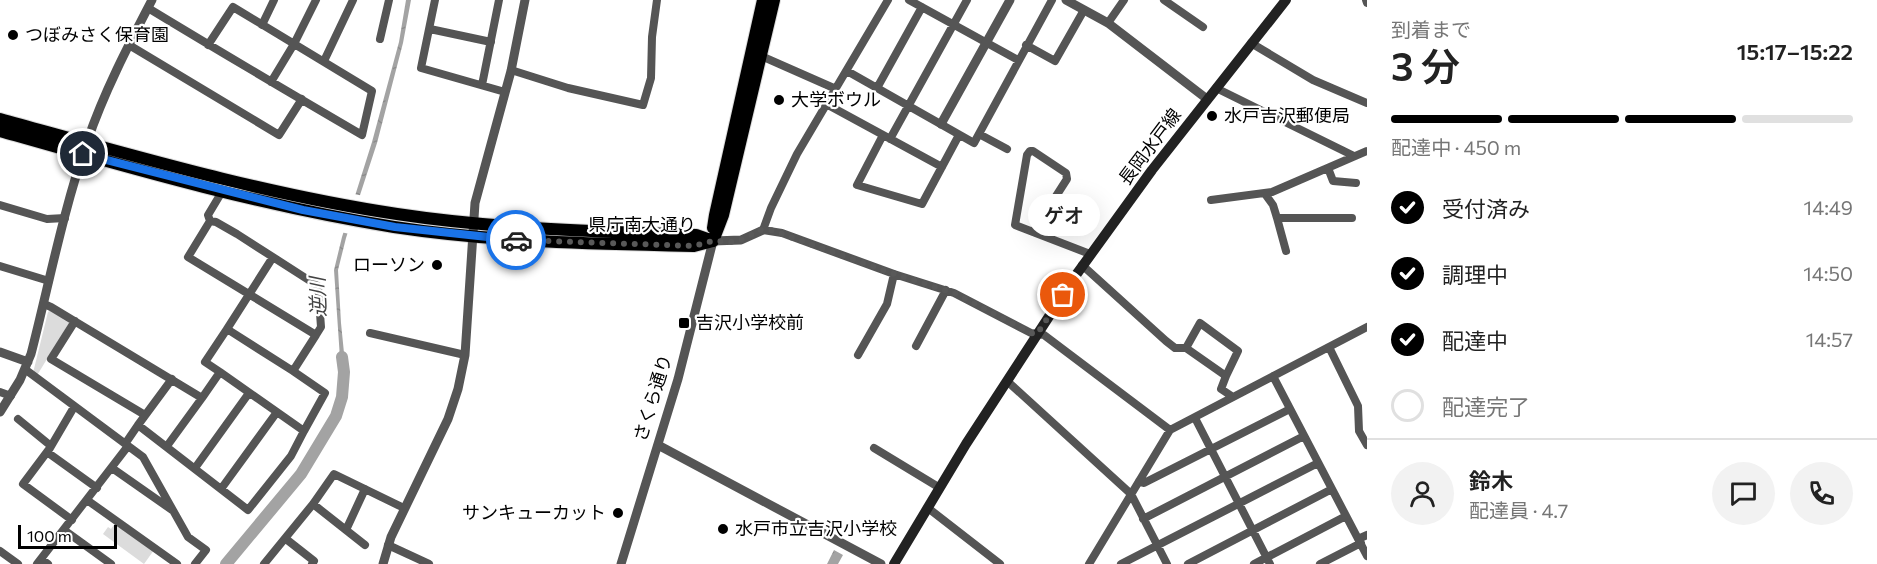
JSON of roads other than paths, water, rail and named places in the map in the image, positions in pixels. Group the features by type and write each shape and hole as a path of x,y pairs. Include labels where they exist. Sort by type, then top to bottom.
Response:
{"main road":[{"name":"さくら通り","path":"713,241 715,215 763,0"},
{"name":"さくら通り","path":"713,241 723,215 774,0"},
{"name":"長岡水戸線","path":"894,564 1082,265 1207,99 1286,0"},
{"name":"県庁南大通り","path":"0,119 85,149 222,190 361,215 547,242 694,246 713,241"},
{"name":"県庁南大通り","path":"0,131 275,192 340,211"}],"street":[{"path":"262,25 274,0"},
{"path":"271,82 294,44 316,0"},
{"path":"380,39 389,0"},
{"path":"435,0 421,68 505,92"},
{"path":"482,85 499,0"},
{"path":"382,564 404,508 457,396 465,355 473,230 479,188 511,70 525,0"},
{"path":"511,70 568,88 643,105 651,78 652,37 657,0"},
{"path":"763,230 786,175 888,0"},
{"path":"909,0 1018,60"},
{"path":"959,135 922,204 857,185 908,106 967,0"},
{"path":"940,124 1010,0"},
{"path":"847,71 974,143 1052,0"},
{"path":"1066,0 1108,23 1207,99"},
{"path":"1108,23 1124,0"},
{"path":"1164,0 1203,27"},
{"path":"324,61 349,1"},
{"path":"0,412 27,366 85,149 105,94 150,4 208,45 362,135 372,91 233,7 208,45"},
{"path":"877,88 922,7"},
{"path":"1026,45 1055,61 1084,10"},
{"path":"430,29 491,42"},
{"path":"1251,43 1306,76 1367,103"},
{"path":"129,45 279,135 302,99"},
{"path":"761,56 836,89"},
{"path":"1216,88 1354,156"},
{"path":"828,105 942,167"},
{"path":"979,134 1007,149"},
{"path":"1033,232 1067,179 1066,173 1030,151 1027,155 1015,225 1090,255"},
{"path":"1211,200 1265,194 1367,151"},
{"path":"1328,168 1333,181 1356,183"},
{"path":"222,190 208,215 210,221 237,234 318,286 321,327 293,371"},
{"path":"1265,194 1273,206 1286,251"},
{"path":"0,205 47,219 65,219"},
{"path":"1277,218 1352,218"},
{"path":"210,221 188,257 316,335"},
{"path":"713,241 741,240 763,230 782,233 894,274 963,296 1031,333 1044,335 1170,430"},
{"name":"さくら通り","path":"621,564 688,342 713,241"},
{"path":"273,257 205,362 304,431"},
{"path":"1082,265 1166,342 1175,348 1186,348 1226,376"},
{"path":"0,266 49,281"},
{"path":"858,355 887,304 894,274"},
{"path":"916,346 946,290"},
{"path":"44,304 202,398"},
{"path":"75,321 51,359 145,415"},
{"path":"1186,348 1200,323 1238,351 1221,389 1233,397"},
{"path":"1089,564 1170,430 1367,327"},
{"path":"138,425 248,510 291,456 325,393 227,329"},
{"path":"370,333 465,355"},
{"path":"1329,347 1358,405 1359,431 1367,445"},
{"path":"0,352 27,366 75,407 143,457 188,537 206,550 195,564"},
{"path":"168,446 220,372"},
{"path":"1273,376 1367,556"},
{"path":"48,564 39,561 112,468 138,425 172,379"},
{"path":"1007,381 1131,494 1167,564"},
{"path":"0,392 11,396"},
{"path":"195,468 249,393"},
{"path":"72,520 23,484 49,449 75,407"},
{"path":"1139,482 1144,483 1290,409"},
{"path":"221,489 277,412"},
{"path":"1195,418 1268,561"},
{"path":"18,419 49,449 97,488"},
{"path":"1143,519 1304,436"},
{"path":"658,445 881,564"},
{"path":"874,448 940,488"},
{"path":"1121,564 1318,463"},
{"path":"112,468 175,512"},
{"path":"264,564 286,539 334,474 404,508"},
{"path":"346,530 365,489"},
{"path":"1188,564 1332,489"},
{"path":"87,500 177,564"},
{"path":"313,504 365,545"},
{"path":"928,508 1000,564"},
{"path":"1254,564 1268,561 1346,516"},
{"path":"64,530 111,564"},
{"path":"1320,564 1367,535"},
{"path":"286,539 315,563"},
{"path":"388,545 429,564"},
{"path":"0,551 18,564"}],"water":[{"path":"406,0 411,0 403,43 377,143 338,270 346,373 341,373 334,270 399,42"},
{"path":"834,550 843,555 838,564 827,564"}],"waterway":[{"name":"逆川","path":"226,564 301,474 336,416 342,397 344,372 342,357"}],"place":[{"name":"つぼみさく保育園","path":"13,35"},
{"name":"大学ボウル","path":"779,100"},
{"name":"水戸吉沢郵便局","path":"1212,116"},
{"name":"ローソン","path":"437,265"},
{"name":"ゲオ","path":"1063,295"},
{"name":"吉沢小学校前","path":"684,323"},
{"name":"サンキューカット","path":"618,513"},
{"name":"水戸市立吉沢小学校","path":"723,529"}]}
